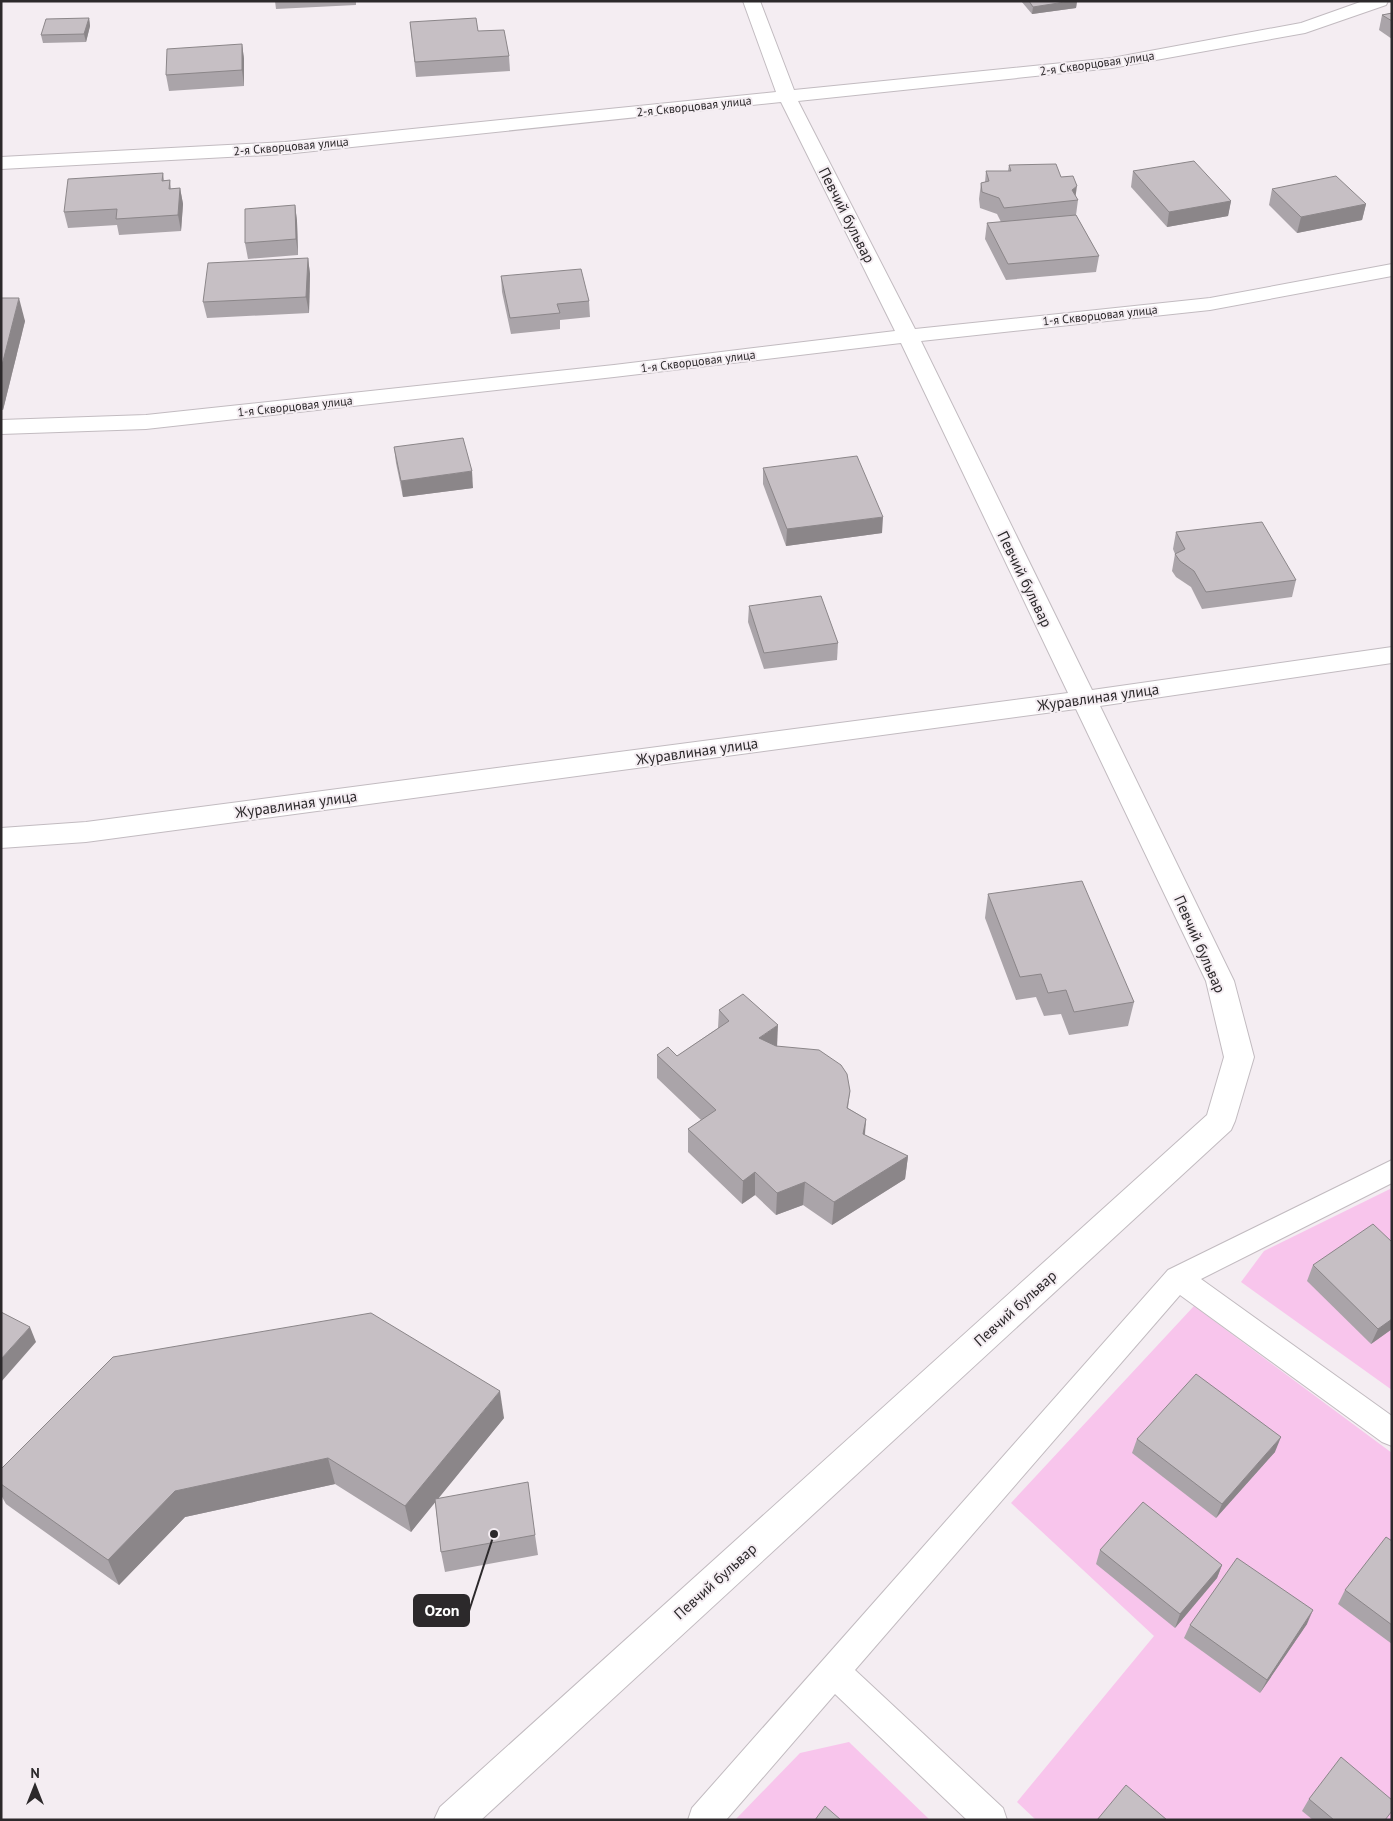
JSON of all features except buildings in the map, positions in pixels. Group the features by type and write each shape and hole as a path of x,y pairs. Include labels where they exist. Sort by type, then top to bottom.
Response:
{"street":[{"name":"Певчий бульвар","path":"453,1820 1220,1121 1239,1057 1220,981 908,336 787,96 751,1"},
{"name":"2-я Скворцовая улица","path":"1,163 285,148 1112,63 1305,28 1380,1"},
{"name":"1-я Скворцовая улица","path":"1,427 146,422 614,372 908,336 1210,304 1392,270"},
{"name":"Журавлиная улица","path":"1,838 86,832 1083,700 1392,655"}],"lane":[{"path":"704,1820 1178,1278 1392,1171"},
{"path":"1178,1278 1392,1433"},
{"path":"835,1672 991,1820"}],"shaded area":[{"path":"1392,1188 1392,1390 1241,1282 1264,1251"},
{"path":"1194,1306 1392,1453 1392,1820 1036,1820 1017,1802 1154,1636 1011,1503"},
{"path":"849,1742 930,1820 735,1820 800,1753"}],"place":[{"name":"Ozon","path":"494,1534"}]}
